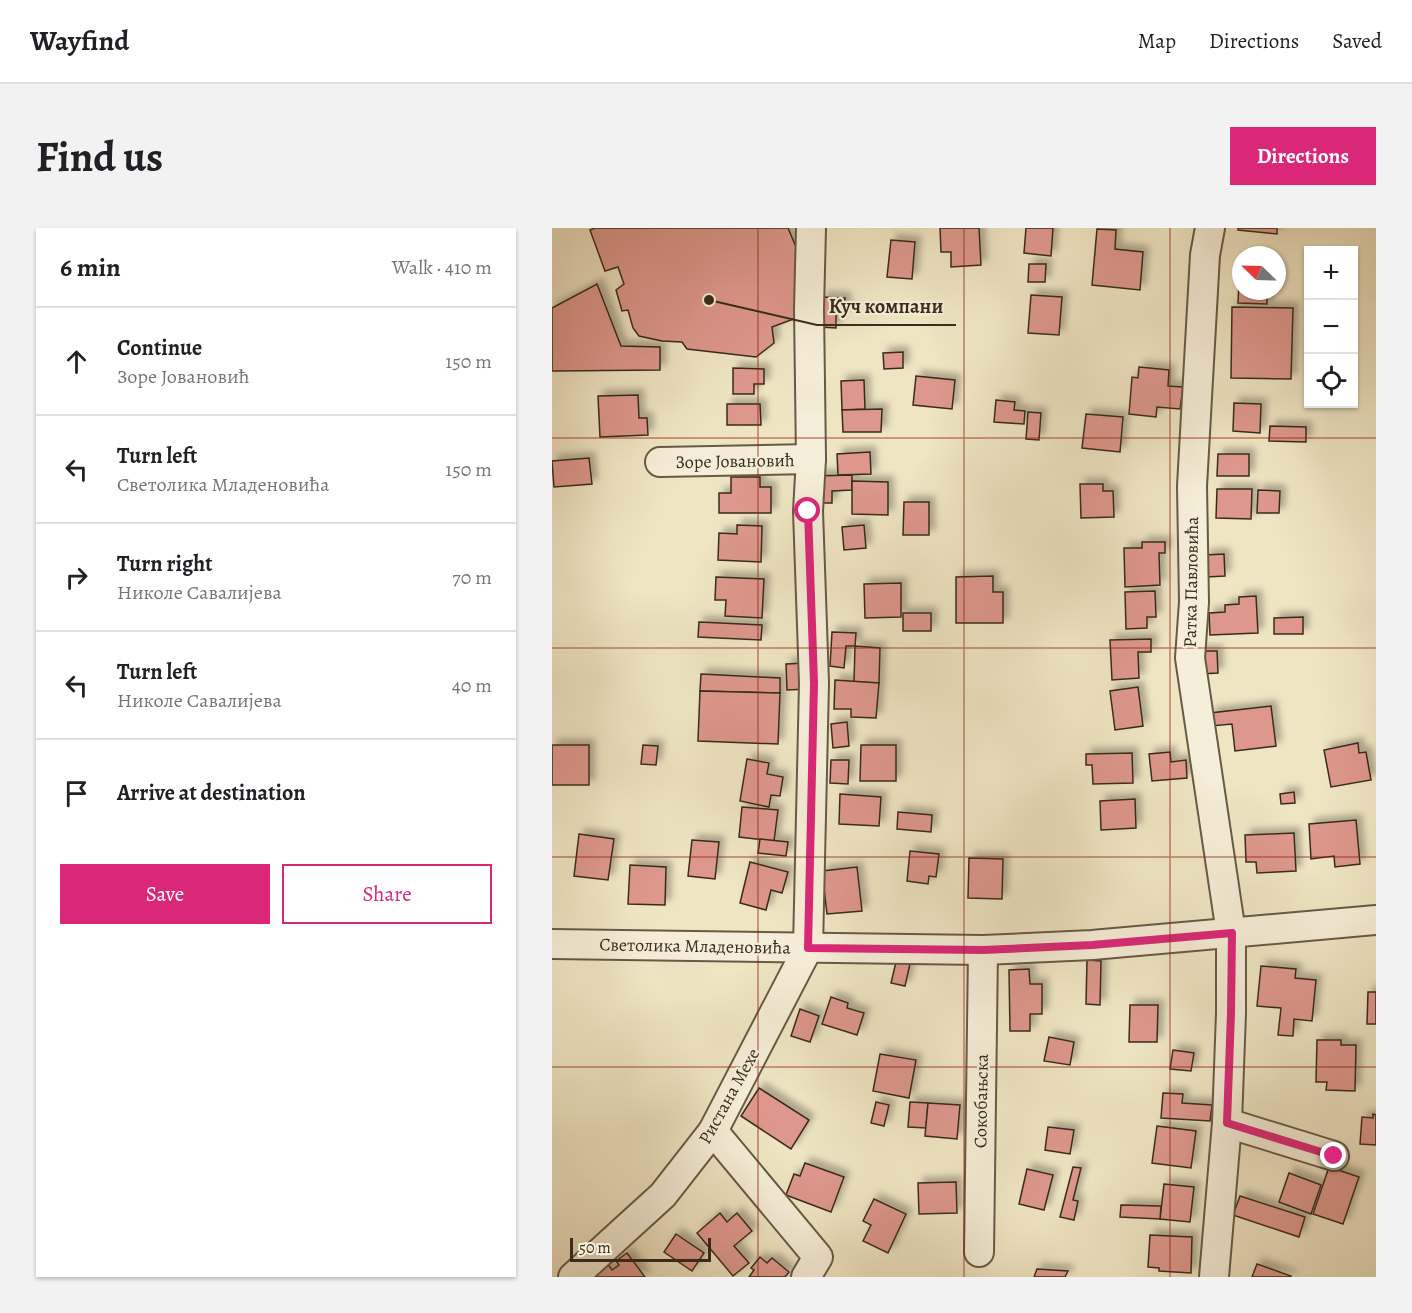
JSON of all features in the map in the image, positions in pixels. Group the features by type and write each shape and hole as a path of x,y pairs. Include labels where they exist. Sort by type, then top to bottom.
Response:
{"street":[{"name":"Зоре Јовановић","path":"808,948 814,683 808,511 811,459 809,309 811,228"},
{"name":"Ратка Павловића","path":"1210,228 1205,266 1192,486 1194,602 1190,658 1232,933 1227,1123 1214,1277"},
{"name":"Зоре Јовановић","path":"660,462 811,459"},
{"name":"Светолика Младеновића","path":"552,944 983,950 1092,945 1376,920"},
{"name":"Ристана Мехе","path":"573,1277 663,1195 713,1131 808,948"},
{"name":"Сокобањска","path":"979,1252 983,950"},
{"path":"1227,1123 1334,1156"},
{"path":"713,1131 818,1257 806,1277"}],"building":[{"path":"595,228 788,228 796,247 799,317 772,327 774,343 756,357 687,349 682,342 639,336 633,328 628,310 622,311 616,290 624,284 618,267 605,271 590,230"},
{"path":"940,228 979,228 981,265 951,267 951,252 941,252"},
{"path":"1026,228 1053,228 1051,256 1024,253"},
{"path":"1238,228 1277,228 1277,234 1238,230"},
{"path":"1097,229 1116,230 1115,249 1143,252 1140,290 1092,285"},
{"path":"891,240 915,242 912,279 887,277"},
{"path":"1029,264 1046,264 1045,282 1028,282"},
{"path":"597,284 621,346 660,347 660,370 552,371 552,308"},
{"path":"1031,295 1062,297 1059,335 1028,333"},
{"path":"822,297 845,298 845,313 836,312 836,328 820,327"},
{"path":"1238,300 1267,300 1267,304 1238,303"},
{"path":"1232,307 1293,308 1291,379 1231,378"},
{"path":"903,352 903,368 884,369 883,353"},
{"path":"1139,367 1169,370 1168,386 1183,387 1180,409 1157,407 1156,417 1129,414 1132,377 1138,378"},
{"path":"733,368 764,369 764,384 754,384 754,394 733,394"},
{"path":"916,376 955,380 952,409 913,405"},
{"path":"864,380 865,409 842,410 841,381"},
{"path":"638,395 639,418 647,418 648,435 600,437 598,396"},
{"path":"996,400 1015,402 1014,410 1025,411 1024,424 994,422"},
{"path":"1234,403 1261,404 1260,433 1233,431"},
{"path":"727,404 760,404 761,425 727,425"},
{"path":"882,409 881,432 843,432 842,410"},
{"path":"1028,412 1041,413 1039,440 1026,439"},
{"path":"1086,414 1123,417 1120,452 1082,448"},
{"path":"1270,426 1306,427 1306,442 1269,441"},
{"path":"870,452 871,474 838,475 837,454"},
{"path":"1218,454 1249,454 1249,476 1217,476"},
{"path":"589,458 592,484 554,487 552,461"},
{"path":"852,475 852,490 832,491 832,503 816,503 815,476"},
{"path":"731,477 760,477 760,487 771,487 771,513 719,513 719,493 731,493"},
{"path":"852,481 888,482 888,515 852,514"},
{"path":"1080,484 1103,484 1103,491 1113,491 1114,517 1081,518"},
{"path":"1217,489 1252,489 1251,519 1216,518"},
{"path":"1258,490 1280,491 1279,513 1257,513"},
{"path":"904,502 929,502 929,535 903,535"},
{"path":"737,525 762,526 761,562 718,560 719,533 737,534"},
{"path":"864,525 866,548 844,550 842,527"},
{"path":"1142,542 1165,542 1165,553 1159,553 1160,585 1125,587 1124,548 1142,548"},
{"path":"1224,554 1225,576 1206,577 1205,555"},
{"path":"993,576 993,592 1003,592 1003,623 956,623 956,577"},
{"path":"716,577 764,579 762,618 725,616 726,600 715,600"},
{"path":"901,583 901,617 865,618 864,584"},
{"path":"1155,591 1156,617 1147,617 1147,628 1126,629 1125,592"},
{"path":"1256,596 1258,633 1210,635 1209,613 1225,612 1225,605 1239,604 1239,597"},
{"path":"903,613 931,613 931,631 903,631"},
{"path":"1303,617 1303,634 1274,634 1274,618"},
{"path":"699,622 762,625 761,640 698,637"},
{"path":"832,632 856,633 855,646 846,646 844,668 830,666"},
{"path":"1151,639 1151,652 1138,652 1139,678 1112,680 1110,640"},
{"path":"855,646 880,648 879,683 854,682"},
{"path":"1198,651 1217,651 1218,673 1199,674"},
{"path":"807,663 809,689 787,690 786,664"},
{"path":"701,674 780,678 780,693 700,691"},
{"path":"835,680 879,683 876,718 851,717 851,709 834,709"},
{"path":"1138,687 1143,726 1115,730 1110,691"},
{"path":"700,691 780,693 778,744 698,741"},
{"path":"1271,706 1276,746 1235,751 1232,724 1211,726 1210,713"},
{"path":"847,722 849,746 833,748 831,724"},
{"path":"1358,743 1359,753 1366,752 1371,780 1331,787 1324,750"},
{"path":"552,745 589,745 589,785 552,785"},
{"path":"643,745 658,746 656,765 641,764"},
{"path":"861,745 896,745 896,781 860,781"},
{"path":"1170,752 1171,762 1186,760 1187,778 1152,781 1149,754"},
{"path":"1132,753 1133,783 1093,784 1092,765 1086,765 1086,754"},
{"path":"747,759 769,763 767,774 783,777 780,796 771,795 769,807 740,801"},
{"path":"831,760 849,760 848,784 830,783"},
{"path":"1294,792 1295,803 1281,804 1280,794"},
{"path":"840,794 881,797 879,826 839,824"},
{"path":"1135,799 1136,828 1101,830 1100,801"},
{"path":"742,807 778,810 774,841 739,837"},
{"path":"898,812 932,815 931,832 897,829"},
{"path":"1356,820 1360,864 1335,867 1334,856 1311,859 1309,824"},
{"path":"1294,833 1296,871 1257,873 1256,862 1246,862 1245,835"},
{"path":"579,834 614,839 608,880 574,876"},
{"path":"760,839 788,842 786,856 758,853"},
{"path":"692,840 719,842 715,879 688,876"},
{"path":"910,851 939,854 936,877 929,876 928,884 907,881"},
{"path":"969,858 1003,859 1002,899 968,898"},
{"path":"750,862 788,872 782,893 771,890 766,910 740,903"},
{"path":"630,865 666,867 665,905 628,904"},
{"path":"857,867 862,911 827,914 822,871"},
{"path":"1087,960 1101,961 1100,1005 1086,1004"},
{"path":"896,962 910,964 905,986 891,983"},
{"path":"1261,966 1296,969 1295,978 1316,980 1312,1021 1294,1019 1293,1036 1278,1035 1281,1008 1257,1006"},
{"path":"1029,969 1030,984 1042,984 1042,1014 1030,1014 1030,1031 1010,1031 1009,970"},
{"path":"1368,992 1376,992 1376,1024 1367,1024"},
{"path":"831,997 848,1003 847,1008 864,1013 857,1035 822,1024"},
{"path":"1130,1005 1158,1005 1157,1042 1129,1042"},
{"path":"800,1009 819,1016 810,1042 791,1036"},
{"path":"1049,1037 1074,1042 1070,1065 1044,1061"},
{"path":"1317,1040 1341,1040 1341,1045 1356,1045 1355,1091 1326,1090 1327,1082 1316,1082"},
{"path":"1173,1050 1194,1053 1191,1071 1170,1069"},
{"path":"880,1054 916,1060 909,1098 873,1091"},
{"path":"759,1088 809,1120 791,1149 741,1116"},
{"path":"1163,1093 1183,1094 1182,1103 1212,1105 1210,1121 1161,1118"},
{"path":"876,1102 889,1105 884,1126 871,1123"},
{"path":"910,1102 928,1103 926,1128 908,1127"},
{"path":"928,1103 960,1105 957,1139 925,1136"},
{"path":"1373,1114 1376,1115 1376,1145 1360,1144 1362,1117 1373,1118"},
{"path":"1157,1126 1196,1131 1191,1168 1152,1163"},
{"path":"1048,1127 1074,1130 1070,1154 1045,1150"},
{"path":"805,1163 844,1177 831,1212 786,1195 794,1174 800,1176"},
{"path":"1073,1167 1081,1168 1073,1200 1078,1201 1074,1220 1060,1217"},
{"path":"1329,1167 1359,1177 1343,1224 1313,1214"},
{"path":"1027,1169 1053,1175 1044,1210 1019,1204"},
{"path":"1289,1173 1321,1185 1311,1214 1279,1202"},
{"path":"956,1182 957,1213 919,1214 918,1183"},
{"path":"1164,1184 1194,1187 1190,1222 1160,1219"},
{"path":"1240,1196 1305,1217 1299,1237 1233,1215"},
{"path":"874,1199 906,1214 888,1253 863,1241 871,1225 863,1221"},
{"path":"1121,1205 1161,1206 1160,1219 1120,1217"},
{"path":"720,1213 727,1222 737,1213 752,1231 734,1246 749,1263 733,1276 697,1233"},
{"path":"676,1234 704,1253 692,1271 664,1252"},
{"path":"1150,1235 1192,1237 1191,1273 1159,1271 1159,1268 1148,1267"},
{"path":"627,1253 645,1277 586,1277 605,1260 612,1270 619,1265 616,1261"},
{"path":"760,1257 767,1263 772,1258 789,1272 785,1277 749,1277 754,1270 751,1268"},
{"path":"1257,1264 1291,1276 1252,1277"},
{"path":"1037,1269 1068,1271 1065,1277 1034,1277"}],"place":[{"name":"Куч компани","path":"709,300"}],"route":[{"path":"808,511 814,683 808,948 983,950 1092,945 1232,933 1227,1123 1334,1156"}]}
